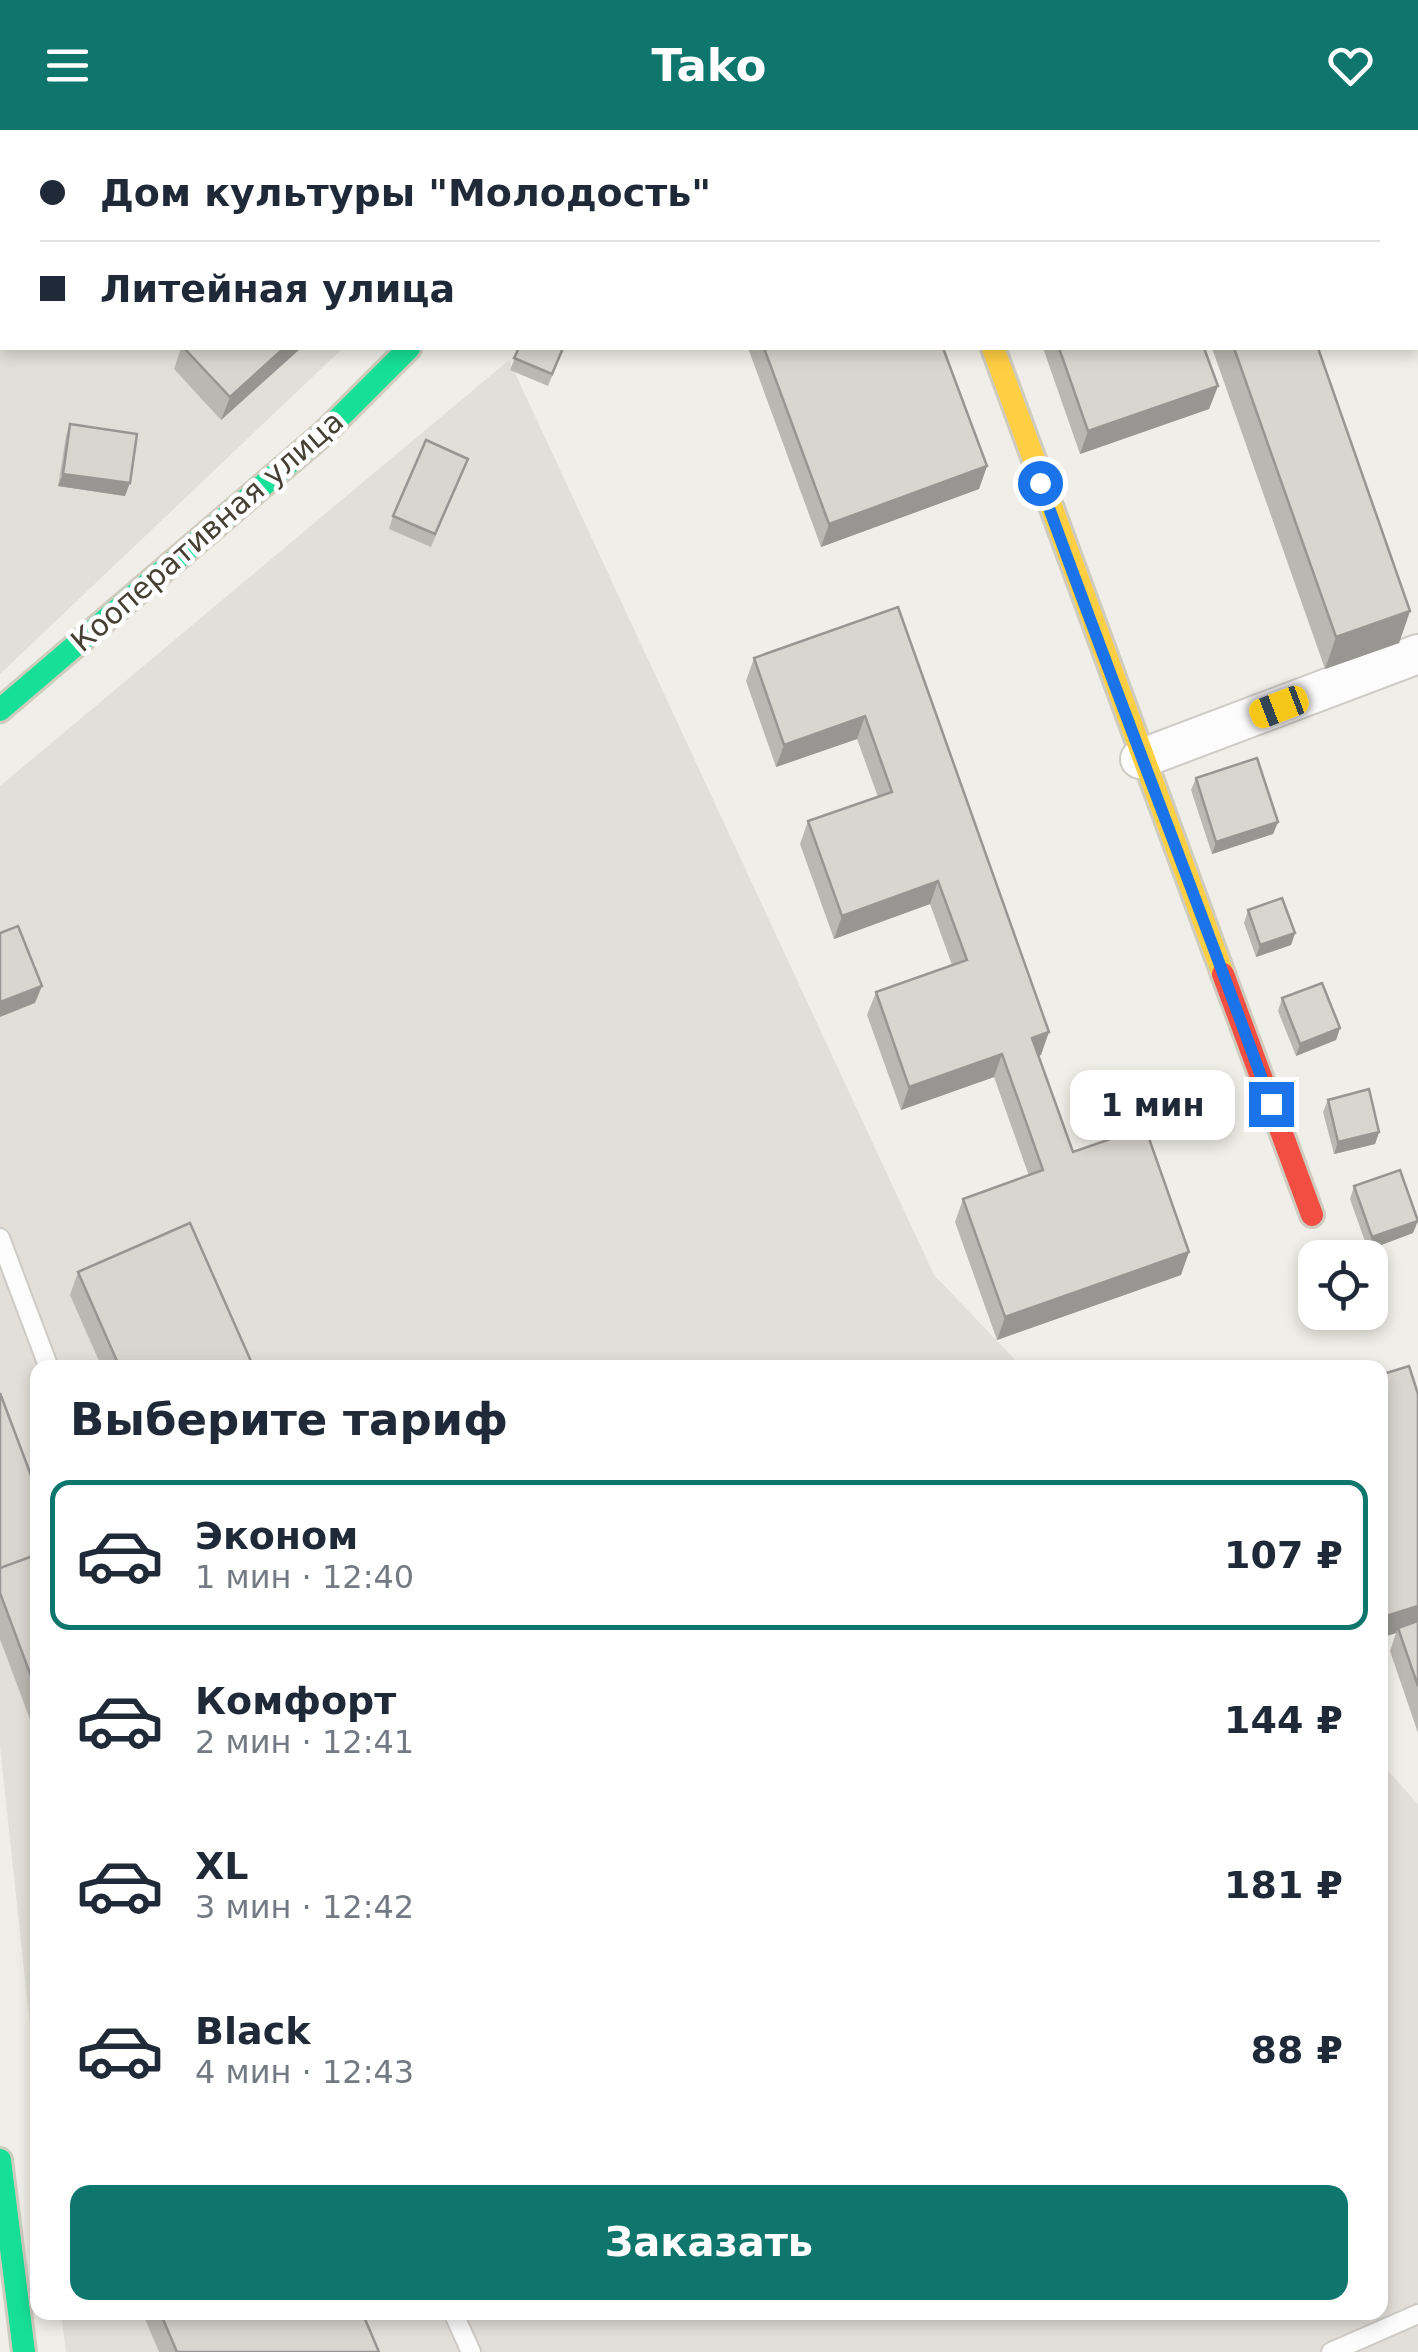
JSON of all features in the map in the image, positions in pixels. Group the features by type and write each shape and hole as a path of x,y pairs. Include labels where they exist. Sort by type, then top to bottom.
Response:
{"street":[{"name":"Кооперативная улица","path":"0,710 323,434 407,350"},
{"path":"993,350 1140,759 1312,1216"},
{"path":"1140,759 1418,654"},
{"path":"0,2160 24,2352"}],"lane":[{"path":"0,1238 47,1360"},
{"path":"1331,2352 1418,2314"},
{"path":"457,2320 471,2352"}],"shaded area":[{"path":"0,350 341,350 0,674"},
{"path":"509,360 934,1275 1015,1360 30,1360 30,1510 0,1428 0,786"},
{"path":"30,1577 30,2027 0,1746 0,1588"},
{"path":"1388,1771 1418,1804 1418,2352 66,2352 62,2320 1388,2320"}],"building":[{"path":"186,350 282,350 230,397"},
{"path":"518,350 562,350 552,374 514,358"},
{"path":"765,350 944,350 987,466 829,524"},
{"path":"1060,350 1205,350 1218,386 1088,431"},
{"path":"1235,350 1319,350 1410,611 1336,637"},
{"path":"70,424 137,434 130,483 63,474"},
{"path":"426,440 468,459 435,534 393,516"},
{"path":"898,607 1049,1032 1032,1038 1073,1152 1145,1127 1189,1252 1005,1317 963,1199 1043,1170 1002,1054 909,1087 876,992 967,960 938,881 842,916 808,821 892,792 865,716 784,745 754,658"},
{"path":"1257,758 1278,822 1216,842 1196,778"},
{"path":"1282,898 1295,933 1260,945 1248,910"},
{"path":"18,926 42,986 0,1002 0,933"},
{"path":"1322,983 1340,1028 1300,1044 1282,998"},
{"path":"1369,1089 1379,1132 1338,1142 1328,1100"},
{"path":"1400,1170 1418,1221 1372,1237 1354,1186"},
{"path":"190,1223 250,1360 116,1360 78,1272"},
{"path":"1409,1366 1418,1394 1418,1606 1388,1615 1388,1373"},
{"path":"0,1393 30,1473 30,1557 0,1568"},
{"path":"30,1557 30,1674 0,1593 0,1568"},
{"path":"1418,1621 1418,1686 1398,1628"},
{"path":"163,2320 365,2320 379,2352 177,2352"}],"traffic: fast":[{"path":"0,710 323,434 407,350"},
{"path":"0,2160 24,2352"}],"traffic: slow":[{"path":"994,350 1223,974"}],"traffic: jam":[{"path":"1223,974 1312,1215"}],"route":[{"path":"1040,483 1271,1104"}]}
